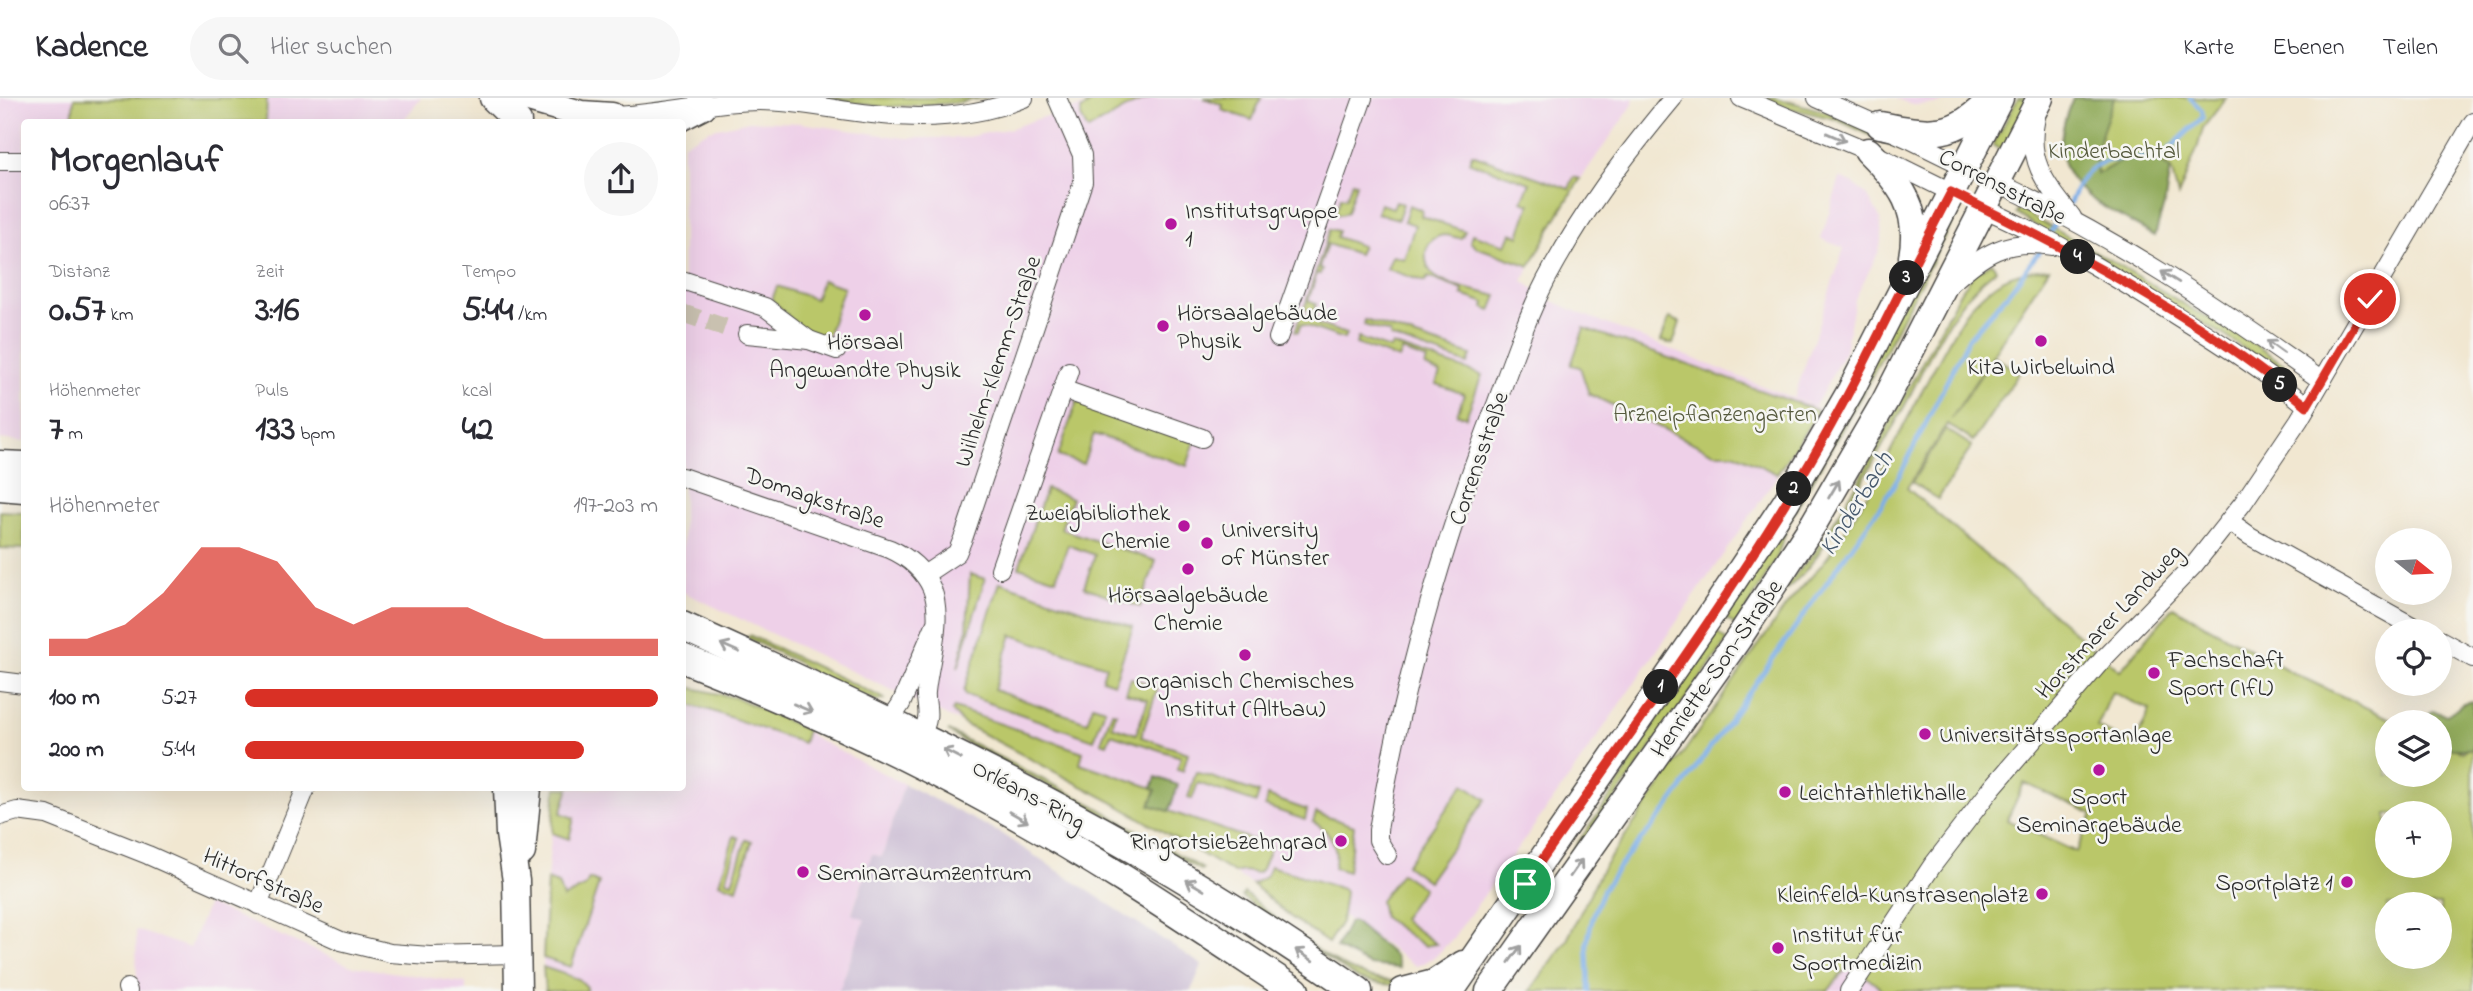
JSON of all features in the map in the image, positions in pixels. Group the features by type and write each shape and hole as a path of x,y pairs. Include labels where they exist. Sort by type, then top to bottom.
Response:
{"main road":[{"path":"493,98 515,119"},
{"path":"525,98 582,112 613,112"},
{"path":"1880,125 1921,133 1941,131 1968,119 1992,98"},
{"name":"Henriette-Son-Straße","path":"1451,991 1708,620 1786,502 1851,390 2000,98"},
{"name":"Henriette-Son-Straße","path":"1492,989 1777,581 1857,452 2040,99"},
{"path":"677,119 703,106"},
{"path":"1868,151 1897,182 1910,208 1915,236 1910,273"},
{"name":"Corrensstraße","path":"1965,166 1998,183"},
{"name":"Corrensstraße","path":"1951,192 1985,209"},
{"path":"0,464 21,466"},
{"path":"0,486 21,488"},
{"name":"Orléans-Ring","path":"686,628 889,722 923,727 1224,902 1363,990"},
{"name":"Orléans-Ring","path":"686,660 820,715 996,803 1150,896 1295,991"},
{"path":"507,791 509,834 516,881 517,991"},
{"path":"516,881 525,834 528,791"},
{"path":"1402,991 1434,983 1476,955"}],"street":[{"path":"613,112 734,102 792,102 879,115 943,116 990,109 1024,98"},
{"name":"Wilhelm-Klemm-Straße","path":"925,575 957,553 964,536 1083,182 1082,155 1057,98"},
{"path":"1278,338 1363,98"},
{"name":"Corrensstraße","path":"1387,855 1378,841 1378,830 1406,691 1441,568 1489,422 1534,304 1548,277 1605,182 1673,98"},
{"name":"Corrensstraße","path":"1741,98 1868,151 1951,192"},
{"name":"Corrensstraße","path":"1817,98 1965,166"},
{"path":"2040,99 2034,125 2033,149 2055,204"},
{"name":"Horstmarer Landweg","path":"1849,991 1932,866 1992,788 2104,658 2157,606 2229,522 2283,446 2473,122"},
{"path":"0,160 21,161"},
{"name":"Corrensstraße","path":"1998,183 2055,204 2072,219 2207,300 2322,381"},
{"name":"Corrensstraße","path":"1985,209 2034,239 2055,246 2189,323 2254,366 2307,406"},
{"name":"Corrensstraße","path":"1942,291 1990,252 2034,239"},
{"path":"686,281 766,303 808,340"},
{"path":"747,334 808,340 837,349"},
{"path":"1000,569 1041,469 1069,371"},
{"path":"1062,389 1202,438"},
{"name":"Domagkstraße","path":"686,478 890,549 906,558 925,575"},
{"path":"2229,522 2400,619"},
{"path":"925,575 936,604 935,625 923,727 894,751 889,722 901,704 935,625"},
{"path":"2452,647 2473,658"},
{"path":"0,681 21,684"},
{"path":"258,905 300,791"},
{"name":"Hittorfstraße","path":"0,816 17,811 47,815 148,855 341,941 390,953 430,956 516,954"}],"shaded area":[{"path":"0,98 421,98 404,119 21,119 21,442 0,439"},
{"name":"University of Münster","path":"1097,98 1634,98 1632,106 1570,194 1523,281 1548,299 1577,312 1823,410 1571,775 1453,938 1436,956 1422,964 1416,966 1342,915 1339,926 1328,943 1292,918 1255,886 1116,804 962,723 686,593 686,142 709,130 749,121 800,123 904,138 962,138 1012,128 1085,106"},
{"path":"1895,98 1954,98 1938,104 1912,105"},
{"path":"1840,178 1854,184 1869,198 1880,218 1882,238 1878,253 1855,299 1845,351 1815,406 1794,398 1844,248 1821,239"},
{"path":"686,687 737,698 807,730 813,737 904,784 882,857 872,854 852,913 865,919 839,991 545,991 543,958 556,791 686,791"},
{"path":"904,784 1000,833 1202,965 1191,991 839,991 865,919 852,914 872,854 882,857"},
{"path":"208,904 351,966 466,983 466,991 137,991 136,930 190,948"},
{"path":"1850,964 1884,991 1828,991"}],"green space":[{"path":"74,98 267,98 266,119 72,119"},
{"path":"822,98 986,98 884,107"},
{"path":"1097,98 1149,98 1088,130 1081,117 1081,110"},
{"path":"1204,98 1261,98 1252,120 1222,110 1223,105"},
{"path":"1763,98 1776,98 1831,113 1931,158 1929,162 1835,119 1789,108"},
{"path":"2018,98 2033,98 2006,152 1993,145"},
{"name":"Kinderbachtal","path":"2073,98 2226,98 2203,128 2178,196 2171,169 2165,165 2126,219 2090,197 2067,172 2061,141"},
{"path":"2073,98 2114,98 2095,153 2097,174 2133,156 2149,157 2170,169 2165,201 2155,236 2092,199 2066,170 2061,150 2063,127"},
{"path":"1472,154 1569,189 1574,177 1580,179 1530,266 1476,247 1470,242 1472,234 1506,245 1511,233 1519,236 1530,204 1522,201 1530,183 1469,162"},
{"path":"1352,182 1356,183 1347,212 1342,215 1335,214 1341,197 1346,198"},
{"path":"1396,201 1403,204 1398,219 1377,213 1380,204 1393,208"},
{"path":"1409,205 1422,210 1421,216 1465,231 1461,238 1444,235 1431,241 1426,254 1428,267 1443,281 1497,296 1491,311 1484,308 1485,303 1462,295 1463,290 1428,277 1425,282 1387,269 1392,256 1404,259 1415,225 1404,221"},
{"path":"2018,209 2197,312 2232,328 2289,368 2283,376 2227,337 2016,214"},
{"path":"1945,221 1951,224 1862,395 1789,521 1777,557 1737,626 1726,619 1742,595"},
{"path":"1330,229 1338,231 1336,237 1362,246 1358,254 1327,244 1319,268 1322,269 1320,274 1317,273 1308,301 1316,304 1313,312 1304,309"},
{"path":"1992,262 1996,270 1966,298 1943,331 1889,434 1827,540 1808,567 1784,591 1815,552 1856,486 1960,292 1973,275"},
{"name":"Universitätssportanlage","path":"2049,268 1951,419 1994,356 2019,373 1973,441 1947,424 1907,488 2120,671 2173,607 2295,674 2375,712 2375,787 2452,787 2452,747 2463,752 2473,743 2473,991 1884,991 1850,964 1828,991 1530,991 1567,940 1602,869 1784,609 1824,562 1848,526 1965,313 1992,286 2023,272","holes":["2112,692 2150,710 2134,745 2097,727","2024,783 2093,814 2076,852 2007,820"]},
{"path":"822,280 844,287 825,343 811,339 772,300 777,286 815,299"},
{"path":"1301,314 1318,320 1317,324 1346,334 1344,339 1301,324 1298,332 1295,331"},
{"path":"1669,318 1680,322 1673,344 1661,341"},
{"path":"1365,320 1471,355 1468,364 1390,337 1390,333 1364,325"},
{"name":"Arzneipflanzengarten","path":"1584,328 1819,411 1777,474 1734,453 1714,453 1589,394 1580,367 1571,365"},
{"path":"1358,338 1390,349 1392,345 1482,375 1466,417 1457,414 1464,394 1436,384 1440,373 1425,367 1427,360 1402,351 1399,359 1356,344"},
{"path":"1077,401 1195,441 1187,466 1094,434 1083,464 1058,456"},
{"path":"1946,429 1972,446 1938,499 1912,482"},
{"path":"1046,489 1072,498 1061,529 1156,561 1140,607 1084,587 1095,555 1068,545 1056,579 1019,567"},
{"path":"0,511 21,512 21,549 0,548"},
{"path":"970,574 985,579 958,668 967,630"},
{"path":"1000,582 1133,627 1114,683 1102,679 1106,666 1012,635 994,690 1087,722 1093,705 1105,709 1094,740 966,695 964,691"},
{"path":"1717,633 1727,641 1479,991 1473,991 1613,793 1662,712"},
{"path":"749,635 884,699 877,701 821,679 797,662 747,638"},
{"path":"1131,678 1158,687 1141,737 1188,753 1183,771 1177,769 1181,757 1111,734 1107,744 1101,742 1112,712 1116,713 1112,726 1136,734 1148,700 1126,693"},
{"path":"686,687 737,698 807,730 803,743 709,710 686,705"},
{"path":"2473,701 2473,747 2452,749 2452,711 2464,703"},
{"path":"954,708 1083,752 1080,763 1156,789 1151,805 1271,846 1262,869 1258,873 1234,873 1116,804 962,723 952,711"},
{"path":"948,731 1095,806 1203,869 1200,870"},
{"path":"1196,772 1259,793 1256,803 1198,783 1192,799 1188,798"},
{"path":"1156,777 1178,785 1169,811 1150,805 1156,790 1152,788"},
{"path":"1464,784 1486,799 1428,881 1406,865"},
{"path":"556,791 568,791 561,813 574,818 569,839 552,833"},
{"path":"1267,796 1307,810 1305,820 1265,806"},
{"path":"1316,813 1354,826 1348,872 1334,868 1335,847 1325,831 1313,822"},
{"path":"734,836 739,838 726,880 732,882 746,840 752,841 737,889 719,883"},
{"path":"1270,866 1343,889 1345,892 1341,922 1328,943 1292,918 1252,884 1266,877"},
{"path":"1401,873 1423,888 1402,919 1436,944 1424,946 1383,917 1380,901"},
{"path":"589,879 599,883 571,967 543,958 547,880 558,884 563,898 586,886"},
{"path":"1244,893 1315,949 1355,972 1395,981 1395,985 1359,979 1280,928 1242,896"},
{"path":"1353,921 1395,956 1399,968 1369,965 1336,948 1349,922"},
{"path":"543,967 579,979 587,987 586,991 545,991"}],"waterway":[{"name":"Kinderbach","path":"2069,204 2083,178 2101,163 2119,158 2158,160 2203,117 2202,110 2190,98"},
{"name":"Kinderbach","path":"2048,236 2058,220"},
{"name":"Kinderbach","path":"1589,991 1587,943 1603,890 1667,809 1882,504 1902,471 1968,339 2010,291 2040,250"}],"tunnel":[{"path":"686,314 730,329"}],"place":[{"name":"Institutsgruppe 1","path":"1171,224"},
{"name":"Hörsaal Angewandte Physik","path":"865,315"},
{"name":"Hörsaalgebäude Physik","path":"1163,326"},
{"name":"Kita Wirbelwind","path":"2041,341"},
{"name":"Zweigbibliothek Chemie","path":"1184,526"},
{"name":"University of Münster","path":"1207,543"},
{"name":"Hörsaalgebäude Chemie","path":"1188,569"},
{"name":"Organisch Chemisches Institut (Altbau)","path":"1245,655"},
{"name":"Fachschaft Sport (IfL)","path":"2154,673"},
{"name":"Universitätssportanlage","path":"1925,734"},
{"name":"Sport Seminargebäude","path":"2099,770"},
{"name":"Leichtathletikhalle","path":"1785,792"},
{"name":"Ringrotsiebzehngrad","path":"1341,841"},
{"name":"Seminarraumzentrum","path":"803,872"},
{"name":"Sportplatz 1","path":"2347,882"},
{"name":"Kleinfeld-Kunstrasenplatz","path":"2042,894"},
{"name":"Institut für Sportmedizin","path":"1778,948"}],"route":[{"path":"1525,884 1708,620 1786,502 1851,390 1951,192 2019,225 2134,289 2232,351 2307,406 2370,299"}]}
